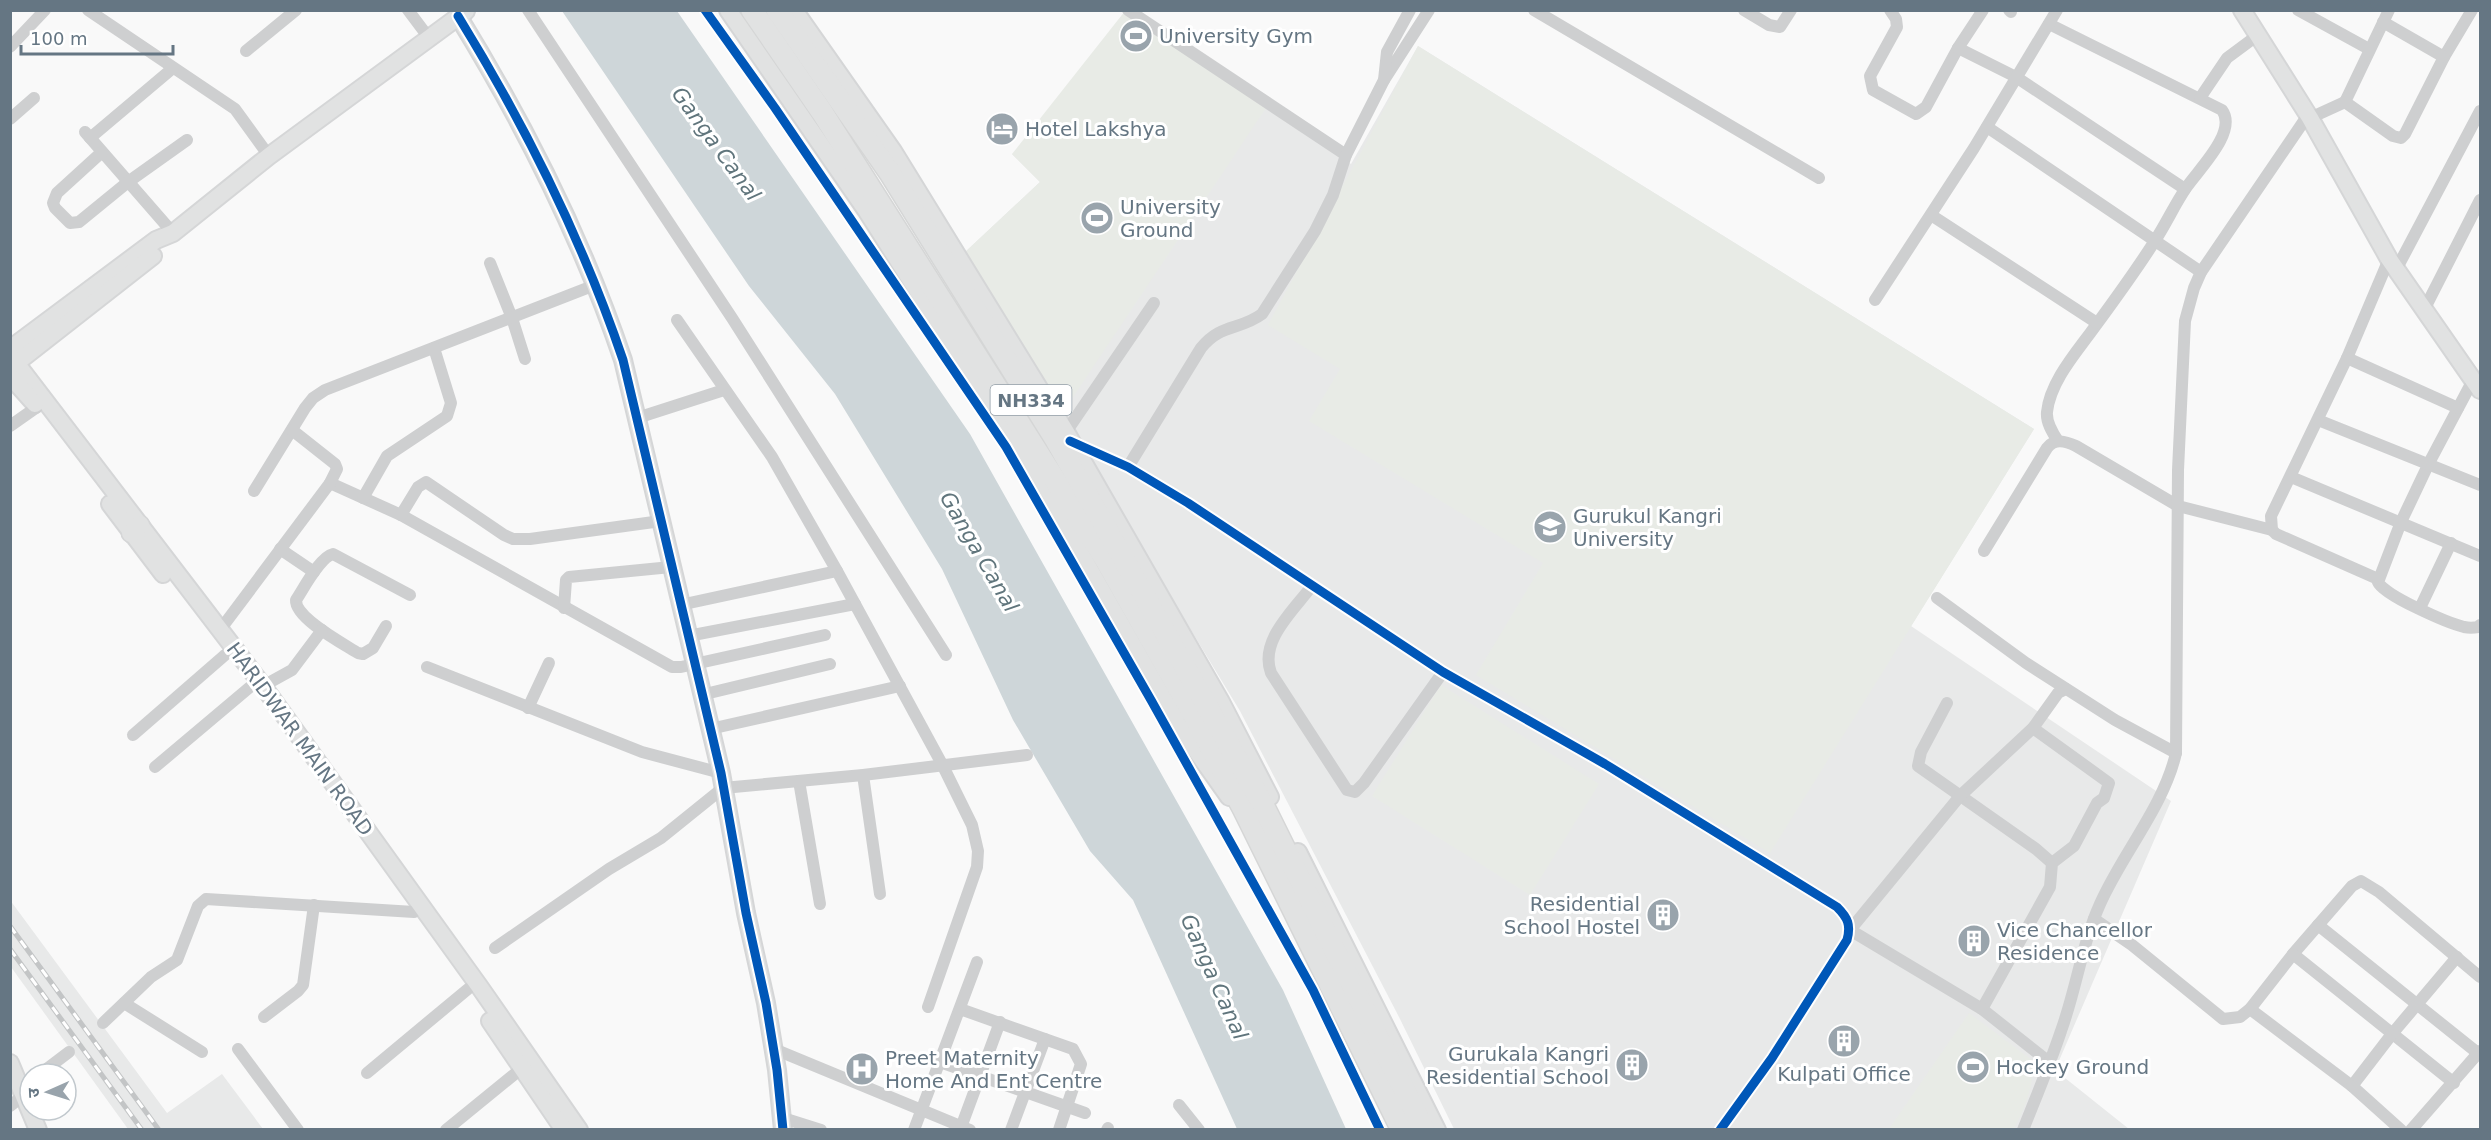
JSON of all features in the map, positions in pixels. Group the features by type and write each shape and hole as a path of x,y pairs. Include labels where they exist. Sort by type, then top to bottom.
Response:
{"highway":[{"name":"NH334","path":"752,10 822,112 1107,562 1192,712 1249,820 1402,1130"},
{"name":"NH334","path":"777,10 890,173 1062,451 1262,803 1424,1130"}],"street":[{"path":"12,41 45,10"},
{"path":"88,10 235,109 269,156"},
{"path":"246,51 296,10"},
{"path":"408,10 429,38"},
{"path":"528,10 732,318 946,655"},
{"path":"705,10 843,206 1006,447 1313,990 1380,1130"},
{"path":"728,10 866,210 1045,491 1181,729 1220,786 1249,820"},
{"path":"794,10 893,151 1068,436 1221,702 1437,1130"},
{"path":"1384,80 1387,52 1410,10"},
{"path":"1128,467 1207,340 1221,330 1253,320 1265,310 1333,195 1346,155 1384,80 1429,10"},
{"path":"1534,10 1818,178"},
{"path":"1744,10 1774,27 1780,27 1791,10"},
{"path":"1890,10 1896,19 1897,27 1870,76 1870,84 1873,90 1916,114 1926,107 1958,48 1983,10"},
{"path":"1875,300 1987,127 2057,10"},
{"path":"2242,10 2309,117 2393,264 2477,385 2458,408 2429,463 2378,579 2380,587 2420,608 2465,628 2481,625"},
{"path":"2298,10 2369,49"},
{"path":"2022,1130 2061,1031 2094,919 2112,878 2167,781 2176,753 2178,506 2185,321 2194,288 2202,272 2309,117 2345,102 2390,10"},
{"path":"2345,102 2393,136 2401,138 2472,10"},
{"path":"12,362 163,249 173,233 269,156 462,12 560,201 603,300 623,360 722,781 774,1048 783,1124 821,1130"},
{"path":"1132,12 1346,155"},
{"path":"2383,22 2444,57"},
{"path":"2049,24 2222,110 2227,124 2215,149 2185,189 2156,240 2060,380 2049,404 2048,421 2058,441"},
{"path":"2200,98 2227,58 2258,35"},
{"path":"1958,48 2016,77 2185,189"},
{"path":"173,233 88,135 174,68"},
{"path":"10,119 34,98"},
{"path":"2272,530 2271,516 2393,264 2481,111"},
{"path":"1987,127 2202,272"},
{"path":"102,152 57,193 53,203 70,223 79,222 128,182 187,141"},
{"path":"2424,310 2481,200"},
{"path":"1931,215 2097,323"},
{"path":"490,263 512,318 525,359"},
{"path":"254,492 313,398 325,390 595,285"},
{"path":"1068,436 1154,303"},
{"path":"677,320 772,457 900,686 972,825 978,851 977,867 928,1007"},
{"path":"363,498 387,456 447,416 450,411 451,403 434,348"},
{"path":"2347,358 2458,408"},
{"name":"HARIDWAR MAIN ROAD","path":"12,362 37,407 220,630 256,686 564,1130"},
{"name":"HARIDWAR MAIN ROAD","path":"12,362 136,529 225,655 256,686 479,986 579,1130"},
{"path":"637,417 724,390"},
{"path":"10,426 37,407"},
{"path":"2318,420 2481,485"},
{"path":"220,630 330,483 337,469 335,464 292,430"},
{"path":"1068,436 1128,467 1188,503 1311,587 1443,672 1605,764 1837,908 1847,917 1850,930 1982,1009 2049,1062"},
{"path":"1984,551 2047,448 2051,443 2058,441 2076,446 2178,506 2272,530 2378,579"},
{"path":"2291,477 2481,556"},
{"path":"330,483 401,515 664,664 681,667 825,635"},
{"path":"401,515 418,487 426,483 513,539 530,539 661,521"},
{"path":"2420,608 2451,543"},
{"path":"280,549 314,572"},
{"path":"386,626 373,648 363,654 321,630 298,611 296,600 314,572 329,555 338,555 410,595"},
{"path":"564,608 566,580 569,577 671,567"},
{"path":"680,605 837,571"},
{"path":"1311,587 1271,642 1267,662 1271,673 1347,790 1355,792 1364,783 1443,672"},
{"path":"1937,598 2026,663 2066,689 2115,720 2176,753"},
{"path":"688,636 855,604"},
{"path":"155,767 256,686 292,670 321,630"},
{"path":"134,735 225,655"},
{"path":"528,708 549,663"},
{"path":"701,695 831,664"},
{"path":"427,667 528,708 722,781 799,781 1027,755"},
{"path":"710,729 900,686"},
{"path":"1720,1130 1772,1058 1847,940 1850,930 1960,796 2033,728 2058,693 2066,689"},
{"path":"1947,703 1917,762 1925,772 2036,849 2052,863"},
{"path":"1982,1009 2050,887 2052,863 2074,846 2097,803 2104,798 2109,783 2033,728"},
{"path":"863,775 880,894"},
{"path":"495,948 609,869 662,837 722,781"},
{"path":"799,781 820,904"},
{"path":"2094,919 2132,945 2223,1019 2240,1017 2250,1009 2293,954 2352,886 2364,882 2481,977"},
{"path":"103,1023 151,977 177,960 198,906 206,899 414,912"},
{"path":"264,1017 303,985 314,905"},
{"path":"2318,925 2480,1053 2411,1130"},
{"path":"2293,954 2454,1083"},
{"path":"2352,1086 2392,1034 2457,957"},
{"path":"914,1130 977,962"},
{"path":"367,1073 468,989"},
{"path":"124,1003 202,1053"},
{"path":"960,1009 1073,1049 1081,1064 1059,1130"},
{"path":"2250,1009 2352,1086 2401,1130"},
{"path":"774,1048 964,1128 1000,1022"},
{"path":"1011,1130 1045,1039"},
{"path":"238,1049 298,1130"},
{"path":"56,1062 69,1052"},
{"path":"940,1062 1085,1113"},
{"path":"446,1130 522,1068"},
{"path":"1179,1105 1198,1130"}],"shaded area":[{"name":"University Ground","path":"1125,11 1266,108 1061,415 963,254 1040,182 1012,154"},
{"name":"Gurukul Kangri University","path":"1418,46 2034,429 1911,626 2171,801 2055,1070 2129,1129 1454,1129 1399,1017 1240,711 963,254 1040,182 1012,154 1266,108 1351,164"},
{"path":"1418,46 2034,429 1770,853 1476,675 1543,563 1309,421 1340,369 1268,325"},
{"path":"1441,685 1599,784 1530,895 1372,796"},
{"path":"10,900 167,1113 222,1074 263,1129 128,1129 11,967"},
{"path":"1969,1013 2032,1060 2031,1087 2014,1129 1889,1129"}],"water":[{"name":"Ganga Canal","path":"562,11 677,11 970,434 1283,990 1346,1129 1237,1129 1133,900 1090,851 1013,720 942,569 835,394 749,286"}],"railway":[{"path":"10,926 159,1130"},
{"path":"10,949 142,1130"}],"cycle path":[{"path":"705,10 775,108 1006,447 1313,990 1380,1130"},
{"path":"458,16 483,57 550,184 589,271 623,360 721,773 746,913 766,1003 777,1070 783,1130"},
{"path":"1070,441 1128,467 1188,503 1443,672 1605,764 1841,911 1846,918 1849,930 1847,940 1772,1058 1720,1130"}],"place":[{"name":"University Gym","path":"1136,36"},
{"name":"Hotel Lakshya","path":"1002,129"},
{"name":"University Ground","path":"1097,218"},
{"name":"Gurukul Kangri University","path":"1550,527"},
{"name":"Residential School Hostel","path":"1663,915"},
{"name":"Vice Chancellor Residence","path":"1974,941"},
{"name":"Kulpati Office","path":"1844,1041"},
{"name":"Gurukala Kangri Residential School","path":"1632,1065"},
{"name":"Hockey Ground","path":"1973,1067"},
{"name":"Preet Maternity Home And Ent Centre","path":"862,1069"}]}
